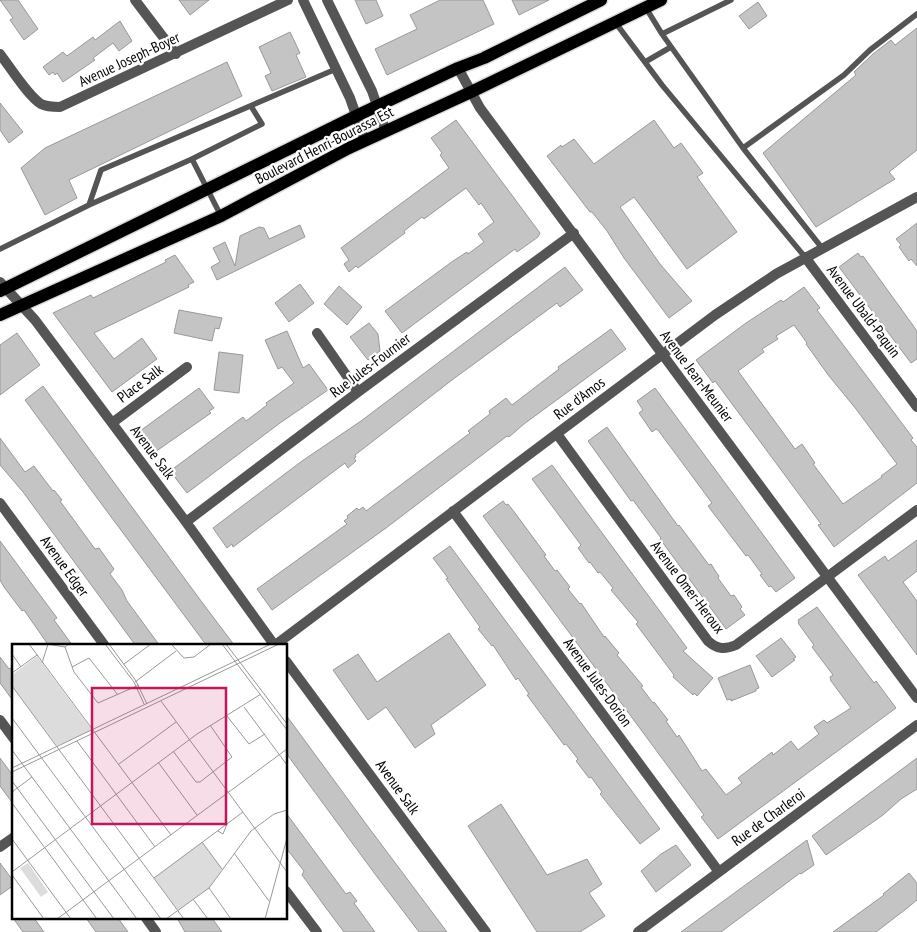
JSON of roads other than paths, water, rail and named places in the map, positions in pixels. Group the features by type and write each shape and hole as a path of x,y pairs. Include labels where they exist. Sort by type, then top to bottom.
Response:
{"main road":[{"name":"Boulevard Henri-Bourassa Est","path":"2,287 208,190 356,116 458,68 484,58 601,0"},
{"name":"Boulevard Henri-Bourassa Est","path":"0,315 221,216 365,141 471,92 660,0"}],"street":[{"path":"136,0 176,54"},
{"name":"Avenue Joseph-Boyer","path":"0,54 33,97 41,104 51,108 60,107 288,0"},
{"path":"303,0 350,98 365,141"},
{"path":"327,0 372,91 386,132"},
{"name":"Avenue Jean-Meunier","path":"458,68 486,115 917,698"},
{"name":"Rue d'Amos","path":"278,644 452,511 755,287 805,257 917,197"},
{"name":"Rue Jules-Fournier","path":"186,522 358,392 574,233"},
{"name":"Avenue Ubald-Paquin","path":"805,257 917,407"},
{"name":"Avenue Salk","path":"2,287 35,320 186,522 274,644"},
{"path":"317,333 358,392"},
{"name":"Place Salk","path":"112,423 187,367"},
{"name":"Avenue Omer-Heroux","path":"557,434 708,641 714,646 720,649 736,645 827,577"},
{"name":"Avenue Edger","path":"0,504 104,644"},
{"path":"827,577 917,510"},
{"name":"Avenue Jules-Dorion","path":"452,511 719,872"},
{"name":"Avenue Salk","path":"288,664 486,932"},
{"path":"0,720 12,735"},
{"name":"Rue de Charleroi","path":"638,932 917,725"},
{"path":"0,847 12,838"},
{"path":"288,894 317,932"},
{"path":"147,920 156,932"}],"lane":[{"path":"662,34 728,0"},
{"path":"646,7 662,34 743,148 822,248"},
{"path":"743,148 844,75 870,50 917,14"},
{"path":"615,22 662,85 805,257"},
{"path":"645,62 671,47"},
{"path":"88,205 101,170 336,69"},
{"path":"0,249 88,205 192,159 262,124 251,106"},
{"path":"192,159 221,216"}]}
